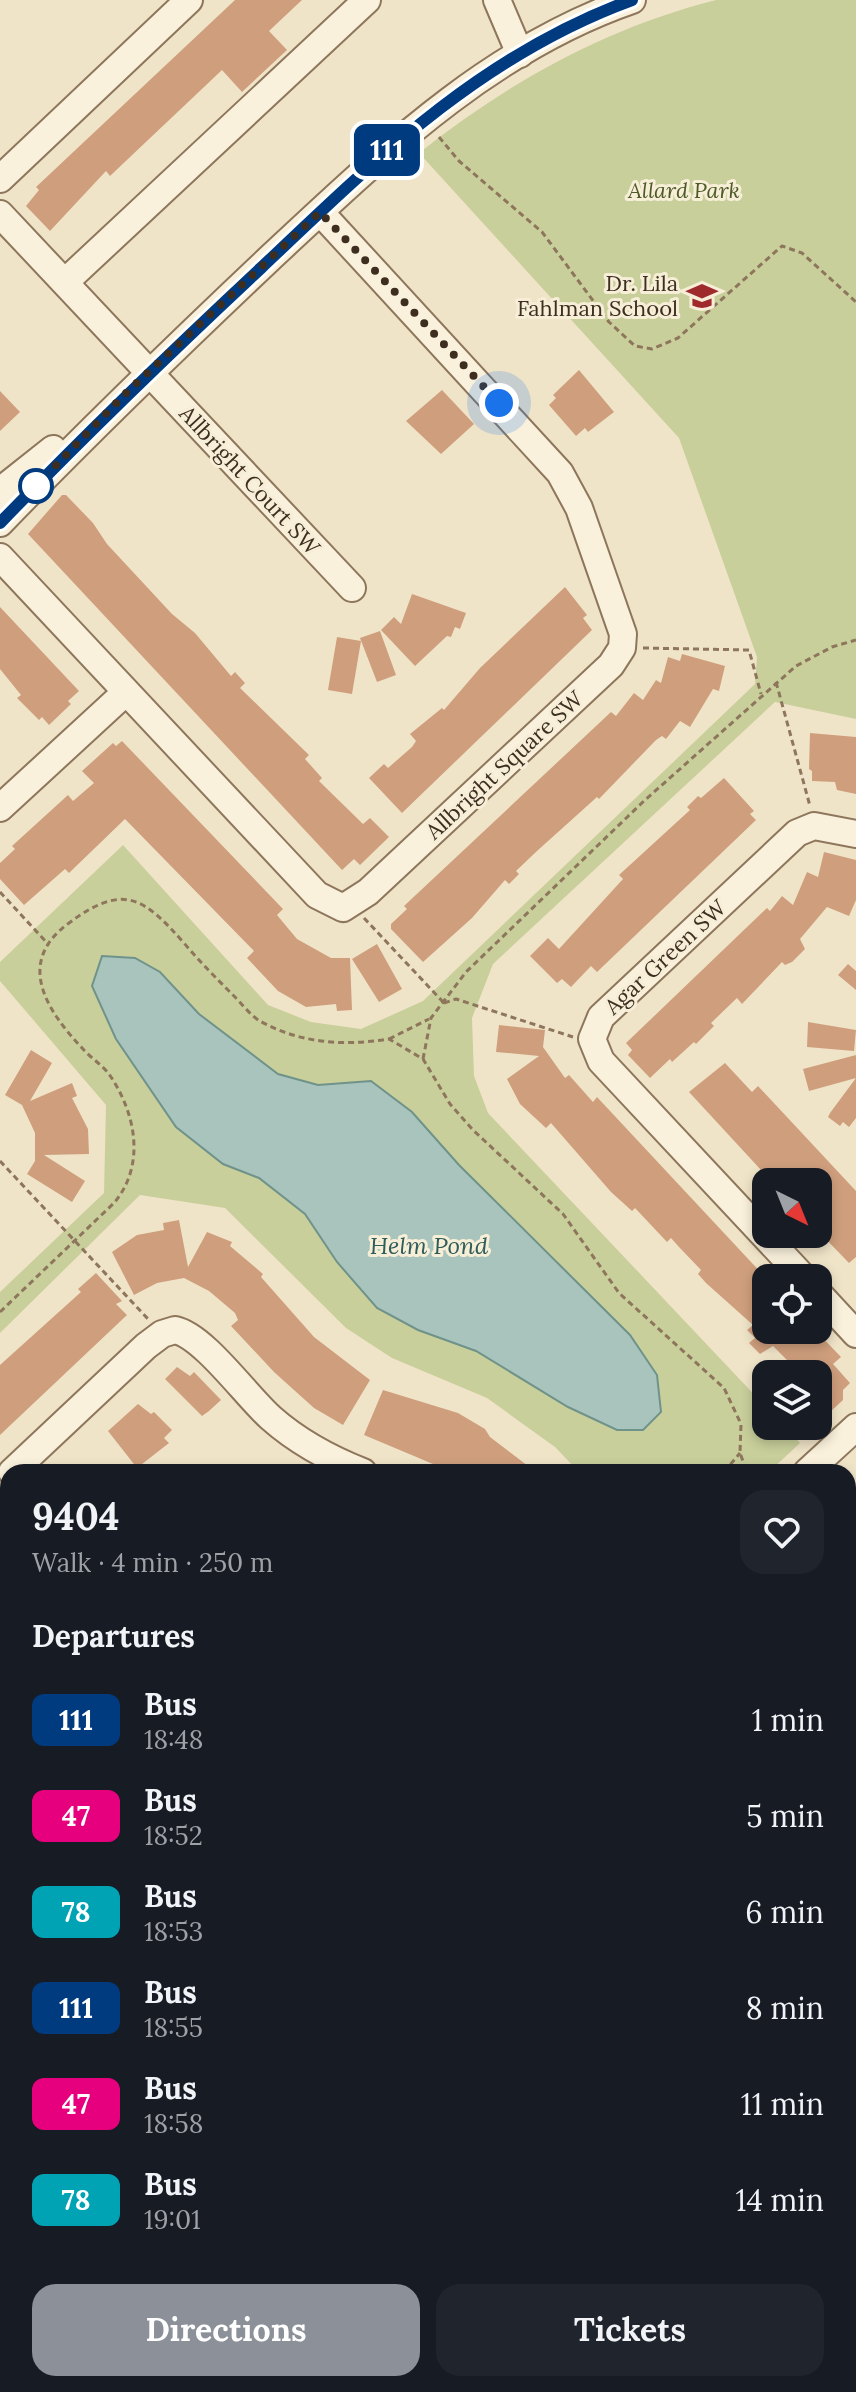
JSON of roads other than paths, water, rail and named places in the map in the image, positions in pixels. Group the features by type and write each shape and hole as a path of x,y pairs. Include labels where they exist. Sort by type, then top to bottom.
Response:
{"street":[{"path":"0,179 189,0"},
{"path":"65,282 367,0"},
{"path":"497,0 520,54"},
{"path":"0,523 126,393 440,105 520,54 628,1"},
{"name":"Allbright Square SW","path":"126,692 317,895 333,906 352,905 611,665 622,648 623,634 579,508 560,473 320,212"},
{"name":"Allbright Court SW","path":"0,214 352,588"},
{"path":"0,491 126,393"},
{"path":"0,557 126,692 0,808"},
{"name":"Agar Green SW","path":"791,1264 601,1061 592,1043 601,1017 797,833 814,826 856,834"},
{"path":"832,1308 856,1334"},
{"path":"21,1464 162,1334 175,1330 189,1335 273,1420 341,1464"},
{"path":"816,1464 856,1427"}],"water":[{"name":"Helm Pond","path":"102,956 135,958 160,972 199,1014 278,1074 318,1085 371,1081 412,1112 459,1165 630,1335 657,1375 661,1412 643,1430 617,1430 568,1407 476,1351 418,1330 377,1308 337,1262 305,1214 259,1178 223,1164 176,1127 116,1039 92,986"}],"place":[{"name":"Dr. Lila Fahlman School","path":"702,296"}],"park label":[{"name":"Allard Park","path":"684,190"}]}
